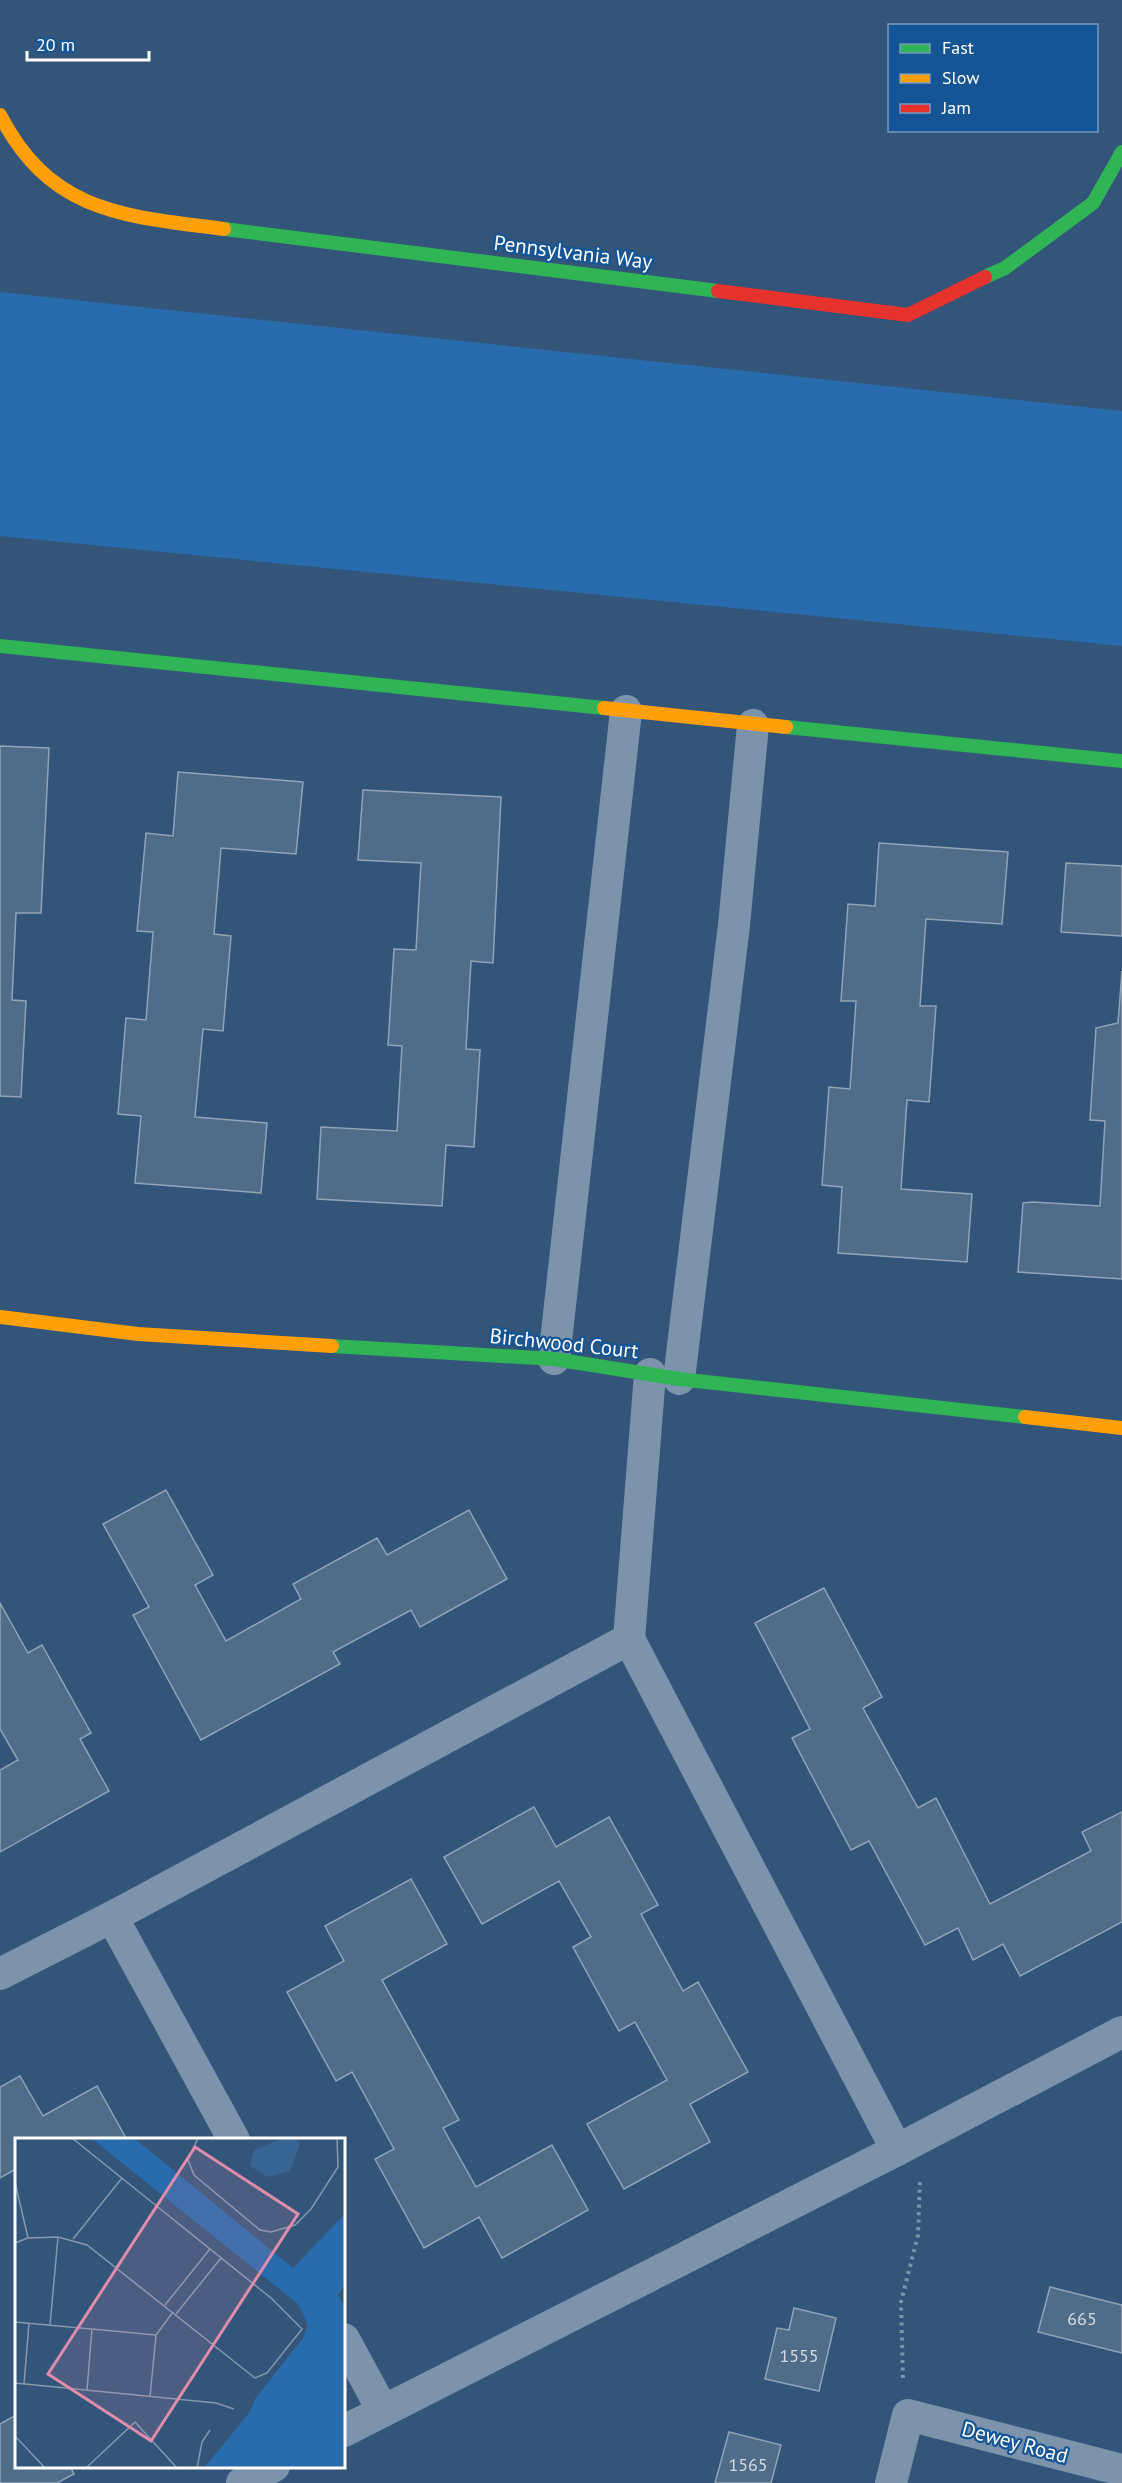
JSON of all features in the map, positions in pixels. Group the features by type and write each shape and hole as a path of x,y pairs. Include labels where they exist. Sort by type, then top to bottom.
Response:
{"street":[{"name":"Pennsylvania Way","path":"0,115 10,136 33,166 63,191 132,217 908,315 1005,268 1093,203 1122,152"},
{"path":"0,646 1122,761"},
{"path":"554,1359 626,711"},
{"path":"753,724 734,925 664,1377 629,1639 897,2150"},
{"name":"Birchwood Court","path":"0,1317 138,1334 554,1359 664,1377 1122,1428"},
{"path":"0,1974 112,1917 629,1639"},
{"path":"112,1917 233,2138"},
{"path":"345,2430 897,2150 1122,2032"},
{"path":"345,2341 383,2410"},
{"path":"891,2483 908,2415"},
{"name":"Dewey Road","path":"908,2415 1122,2470"},
{"path":"242,2483 270,2468"}],"path":[{"path":"897,2150 920,2173 918,2235 902,2302 902,2371 908,2415"}],"shaded area":[{"path":"0,292 1122,411 1122,646 0,536"}],"building":[{"path":"0,746 49,748 41,913 16,913 12,1000 26,1001 21,1097 0,1096"},
{"path":"178,772 303,782 296,854 221,848 214,934 231,936 223,1031 203,1029 195,1117 267,1123 261,1193 135,1183 141,1116 118,1114 126,1018 146,1020 153,932 137,931 146,833 173,836"},
{"path":"363,790 501,797 493,963 471,961 466,1049 480,1050 474,1147 446,1145 442,1206 317,1199 321,1127 397,1131 402,1046 388,1045 394,949 416,950 421,863 358,860"},
{"path":"879,843 1008,852 1002,924 926,919 920,1006 936,1006 929,1102 907,1100 901,1189 972,1194 967,1262 838,1253 842,1187 822,1185 829,1087 850,1089 856,1001 841,1001 848,904 875,906"},
{"path":"1066,863 1122,866 1122,936 1061,932"},
{"path":"1122,971 1122,1279 1018,1272 1023,1203 1100,1206 1105,1121 1090,1120 1096,1028 1118,1023"},
{"path":"166,1490 213,1575 195,1585 226,1641 301,1599 293,1584 377,1538 387,1555 469,1510 507,1579 420,1627 411,1610 333,1652 340,1664 201,1740 133,1615 149,1607 103,1524"},
{"path":"824,1588 882,1697 863,1708 918,1808 936,1798 990,1904 1091,1851 1082,1832 1122,1812 1122,1922 1020,1976 1003,1944 973,1960 958,1928 925,1945 869,1841 851,1850 792,1738 810,1729 755,1623"},
{"path":"0,1603 28,1653 42,1645 91,1733 80,1739 109,1791 0,1852 0,1770 18,1760 0,1729"},
{"path":"534,1807 556,1847 609,1817 658,1905 641,1914 683,1991 698,1982 748,2072 690,2104 710,2142 624,2189 587,2124 667,2080 635,2022 619,2031 573,1947 591,1937 559,1881 482,1924 444,1857"},
{"path":"411,1879 447,1944 382,1980 459,2120 443,2128 476,2187 552,2145 588,2210 502,2258 479,2217 424,2248 375,2159 394,2149 352,2072 336,2081 287,1992 344,1961 325,1926"},
{"path":"20,2076 43,2116 97,2086 126,2138 15,2138 15,2170 0,2178 0,2087"},
{"path":"1050,2287 1122,2305 1122,2353 1038,2332"},
{"path":"794,2308 836,2318 819,2391 765,2379 777,2328 789,2330"},
{"path":"15,2416 15,2468 71,2468 74,2474 57,2483 0,2483 0,2424"},
{"path":"729,2432 781,2445 771,2483 715,2483"}],"traffic: fast":[{"path":"985,277 1005,268 1093,203 1122,152"},
{"path":"224,229 718,291"},
{"path":"0,646 604,708"},
{"path":"786,727 1122,761"},
{"path":"332,1346 554,1359 679,1379 1025,1417"}],"traffic: slow":[{"path":"0,115 20,148 43,173 67,191 94,204 123,213 154,220 224,229"},
{"path":"604,708 786,727"},
{"path":"0,1317 138,1334 332,1346"},
{"path":"1025,1417 1122,1428"}],"traffic: jam":[{"path":"718,291 908,315 985,277"}]}
